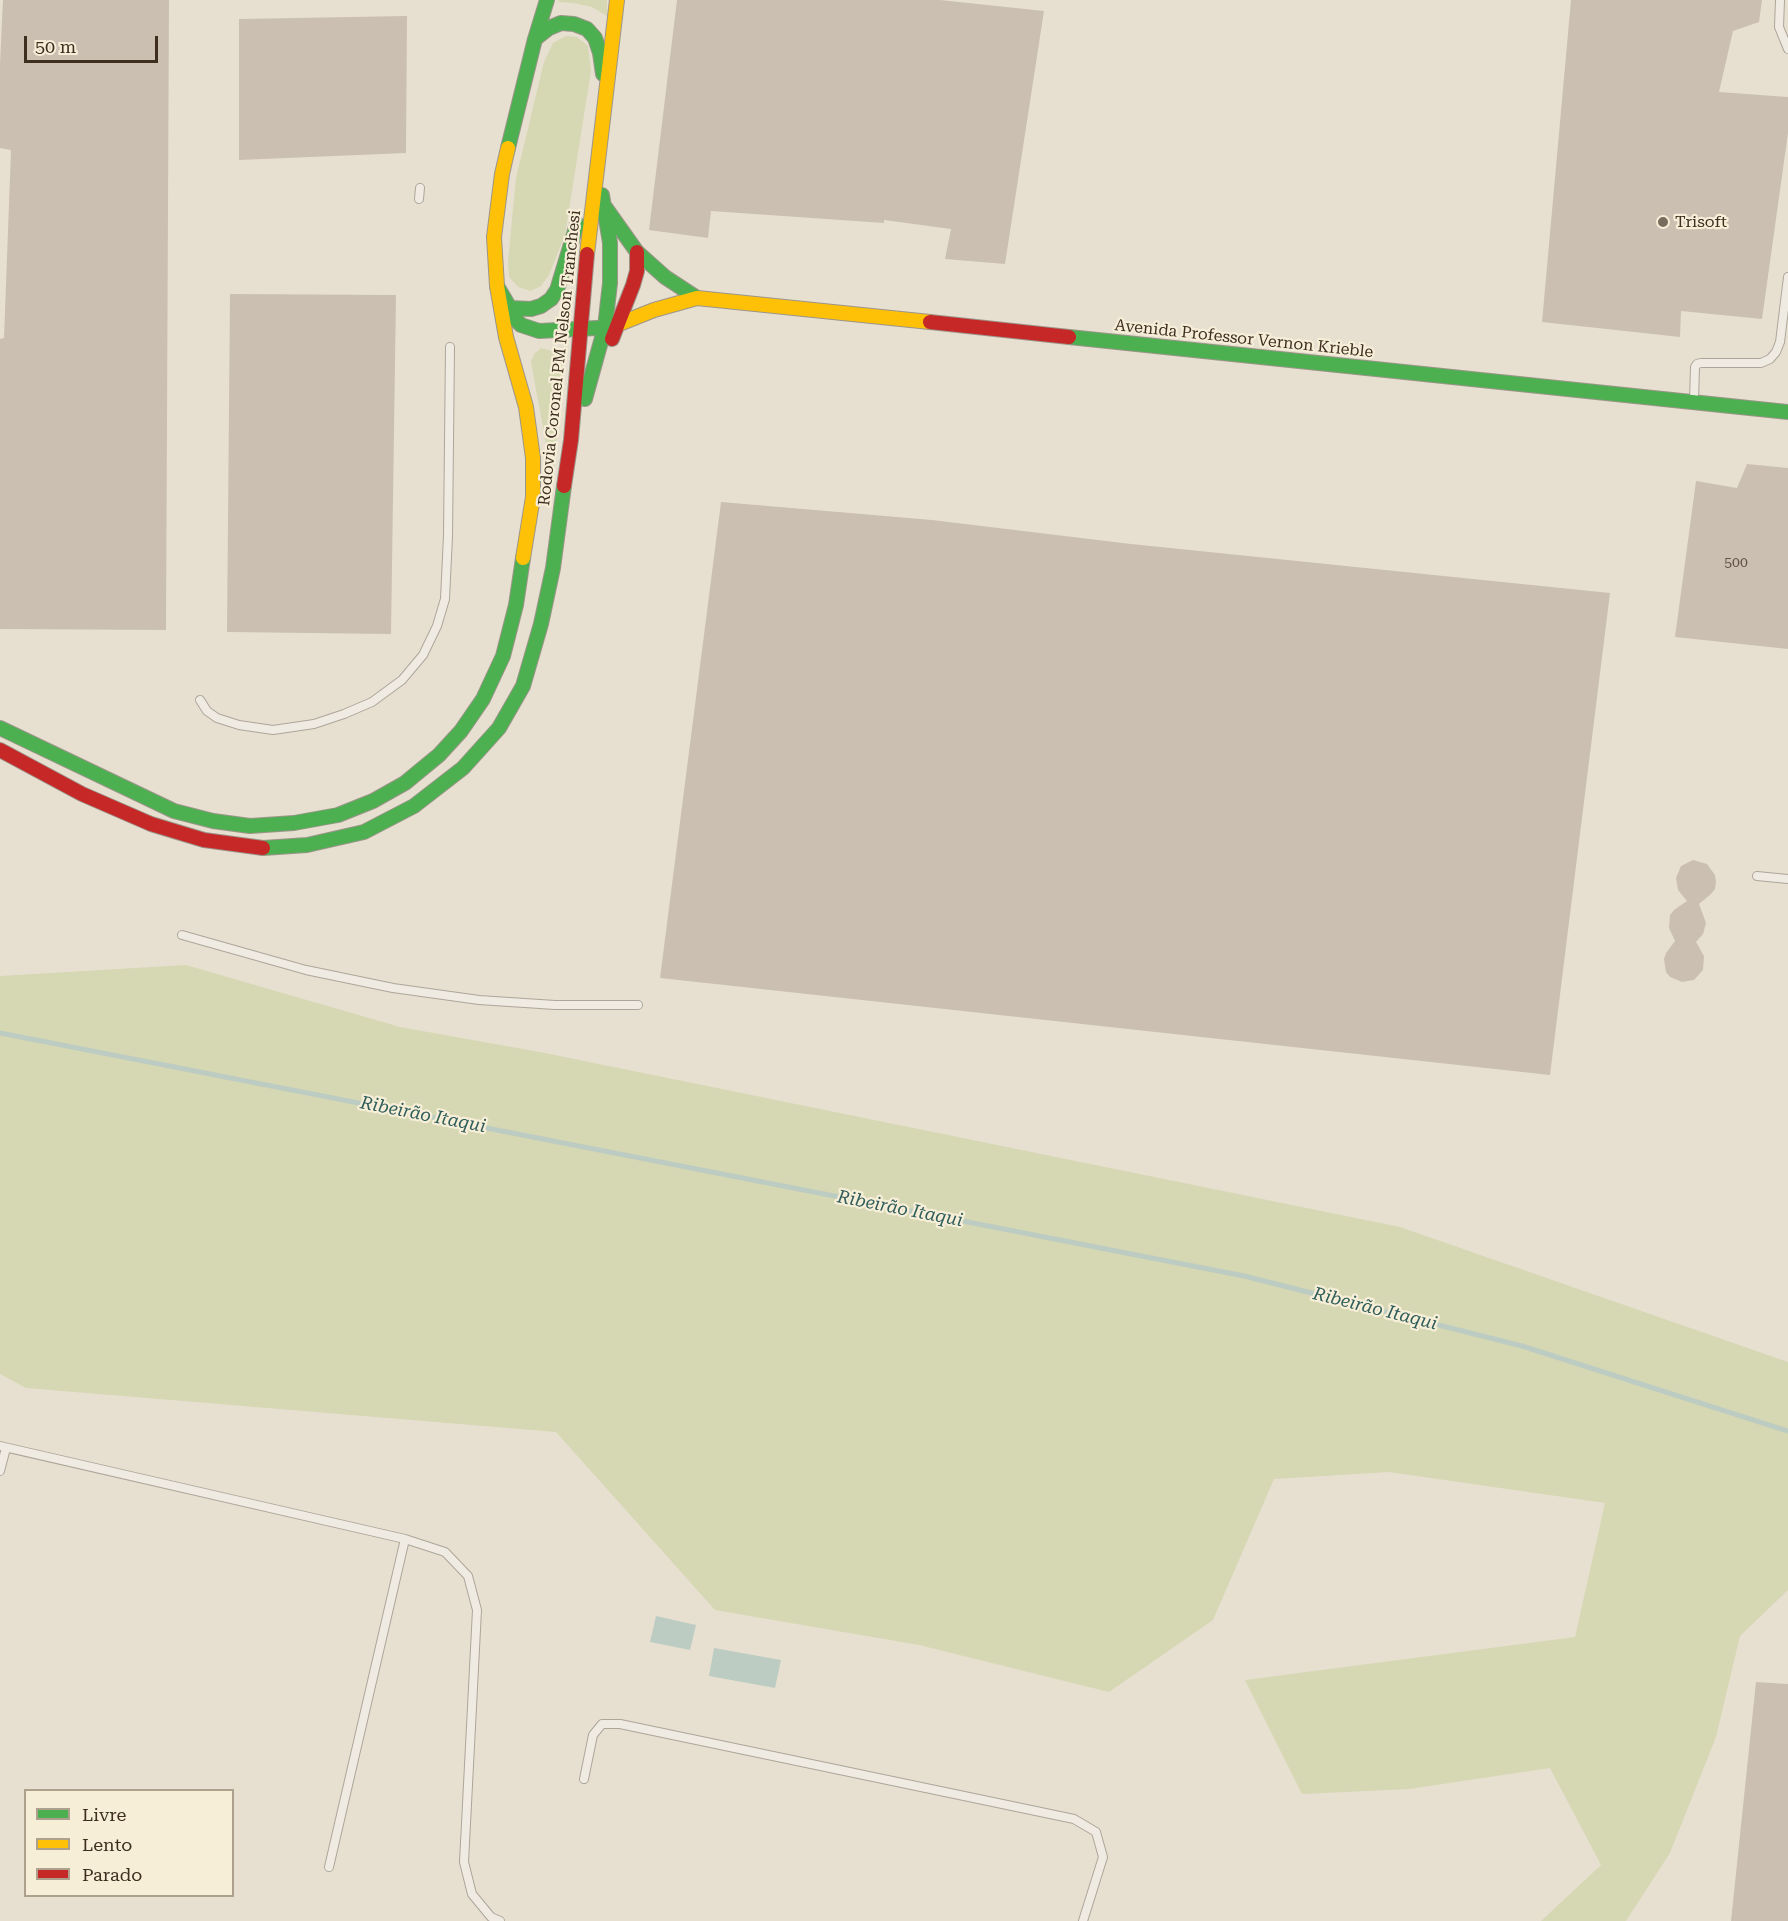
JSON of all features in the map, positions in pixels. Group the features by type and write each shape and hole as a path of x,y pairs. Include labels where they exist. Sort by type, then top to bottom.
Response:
{"main road":[{"name":"Rodovia Coronel PM Nelson Tranchesi","path":"0,728 174,811 213,821 250,826 294,823 338,815 373,801 405,783 439,755 461,731 483,699 503,656 516,605 533,497 533,458 526,406 506,337 497,286 495,237 496,208 502,174 535,39 547,0"},
{"name":"Rodovia Coronel PM Nelson Tranchesi","path":"0,750 82,794 151,824 214,842 264,848 306,845 364,832 414,806 463,768 499,729 523,686 541,624 553,568 571,440 579,330 617,0"},
{"path":"535,39 549,28 561,23 574,24 586,29 595,38 600,53 605,90"},
{"path":"597,159 610,243 612,325"},
{"path":"510,308 531,309 541,306 558,290 597,159"},
{"name":"Avenida Professor Vernon Krieble","path":"604,206 637,252 665,277 697,298"},
{"path":"571,440 612,325 637,271 637,252"},
{"name":"Avenida Professor Vernon Krieble","path":"497,286 516,320 531,330 539,332 579,330 612,325 697,298 1788,412"},
{"path":"136,778 213,821"}],"lane":[{"path":"1780,0 1779,27 1788,49"},
{"path":"419,199 420,188"},
{"path":"1694,402 1697,364 1761,363 1770,359 1776,352 1780,342 1788,278"},
{"path":"200,700 202,706 217,718 239,724 273,730 314,724 372,702 402,680 423,655 437,626 445,599 450,347"},
{"path":"1757,876 1788,879"},
{"path":"182,934 306,970 393,988 490,1001 555,1005 638,1005"},
{"path":"0,1471 3,1447 405,1539 445,1552 468,1576 477,1610 464,1862 472,1894 491,1917 500,1921"},
{"path":"329,1867 405,1539"},
{"path":"584,1779 593,1735 602,1724 620,1724 1074,1819 1096,1832 1103,1857 1083,1921"}],"green space":[{"path":"559,0 607,0 607,16 592,7 558,2"},
{"path":"566,36 577,37 588,46 591,71 565,235 549,275 541,286 531,291 518,287 509,277 508,261 516,178 544,62 553,43"},
{"path":"541,348 555,352 563,363 553,482 531,362 534,354"},
{"path":"186,965 400,1027 545,1053 1400,1227 1788,1362 1788,1590 1740,1636 1716,1737 1670,1853 1626,1921 1541,1921 1601,1865 1550,1768 1409,1789 1302,1794 1245,1680 1575,1637 1605,1503 1389,1472 1274,1479 1213,1620 1109,1692 919,1645 715,1610 556,1432 26,1388 0,1374 0,976"}],"shaded area":[{"path":"656,1616 696,1625 690,1650 650,1642"},
{"path":"714,1648 781,1660 775,1688 709,1676"}],"building":[{"path":"3,0 169,0 166,630 0,629 0,339 4,338 11,150 0,148"},
{"path":"677,0 940,0 1044,11 1005,264 945,259 951,229 884,220 884,223 711,211 708,238 649,230"},
{"name":"Trisoft","path":"1571,0 1762,0 1759,22 1733,31 1719,92 1788,97 1788,133 1762,319 1681,311 1680,337 1542,322"},
{"path":"407,16 406,153 239,160 239,19"},
{"path":"230,294 396,295 391,634 227,632"},
{"path":"1747,464 1788,468 1788,649 1675,637 1696,481 1737,488"},
{"path":"721,502 932,520 1131,544 1610,593 1550,1075 660,978"},
{"path":"1693,860 1707,864 1715,875 1716,882 1715,889 1699,904 1706,923 1703,934 1696,942 1704,956 1703,970 1694,980 1682,982 1670,977 1666,972 1664,959 1675,941 1669,928 1670,915 1687,901 1678,890 1676,878 1681,866"},
{"path":"1756,1682 1788,1684 1788,1921 1731,1921"}],"waterway":[{"name":"Ribeirão Itaqui","path":"0,1033 1244,1276 1522,1346 1788,1431"}],"traffic: fast":[{"path":"508,148 547,0"},
{"path":"535,39 549,28 561,23 574,24 587,29 595,38 603,74"},
{"path":"585,399 605,327 610,283 610,243 602,195"},
{"path":"605,207 637,252 665,277 697,298"},
{"path":"497,286 510,308 531,309 551,299 557,290 577,224"},
{"path":"510,308 514,318 521,325 539,331 597,328"},
{"path":"1069,337 1788,412"},
{"path":"263,848 307,845 364,832 414,806 463,768 499,728 523,686 541,624 553,568 564,486"},
{"path":"0,728 174,811 213,821 250,826 294,823 338,815 373,801 405,783 439,755 461,731 483,699 503,656 516,605 523,558"}],"traffic: slow":[{"path":"587,254 617,0"},
{"path":"508,148 502,174 494,237 497,286 506,337 526,407 533,458 533,497 523,558"},
{"path":"619,324 654,310 697,298 930,322"}],"traffic: jam":[{"path":"612,339 633,285 637,271 637,252"},
{"path":"564,486 571,440 587,254"},
{"path":"930,322 1069,337"},
{"path":"0,750 82,794 151,824 204,840 263,848"}],"place":[{"name":"Trisoft","path":"1663,222"}]}
